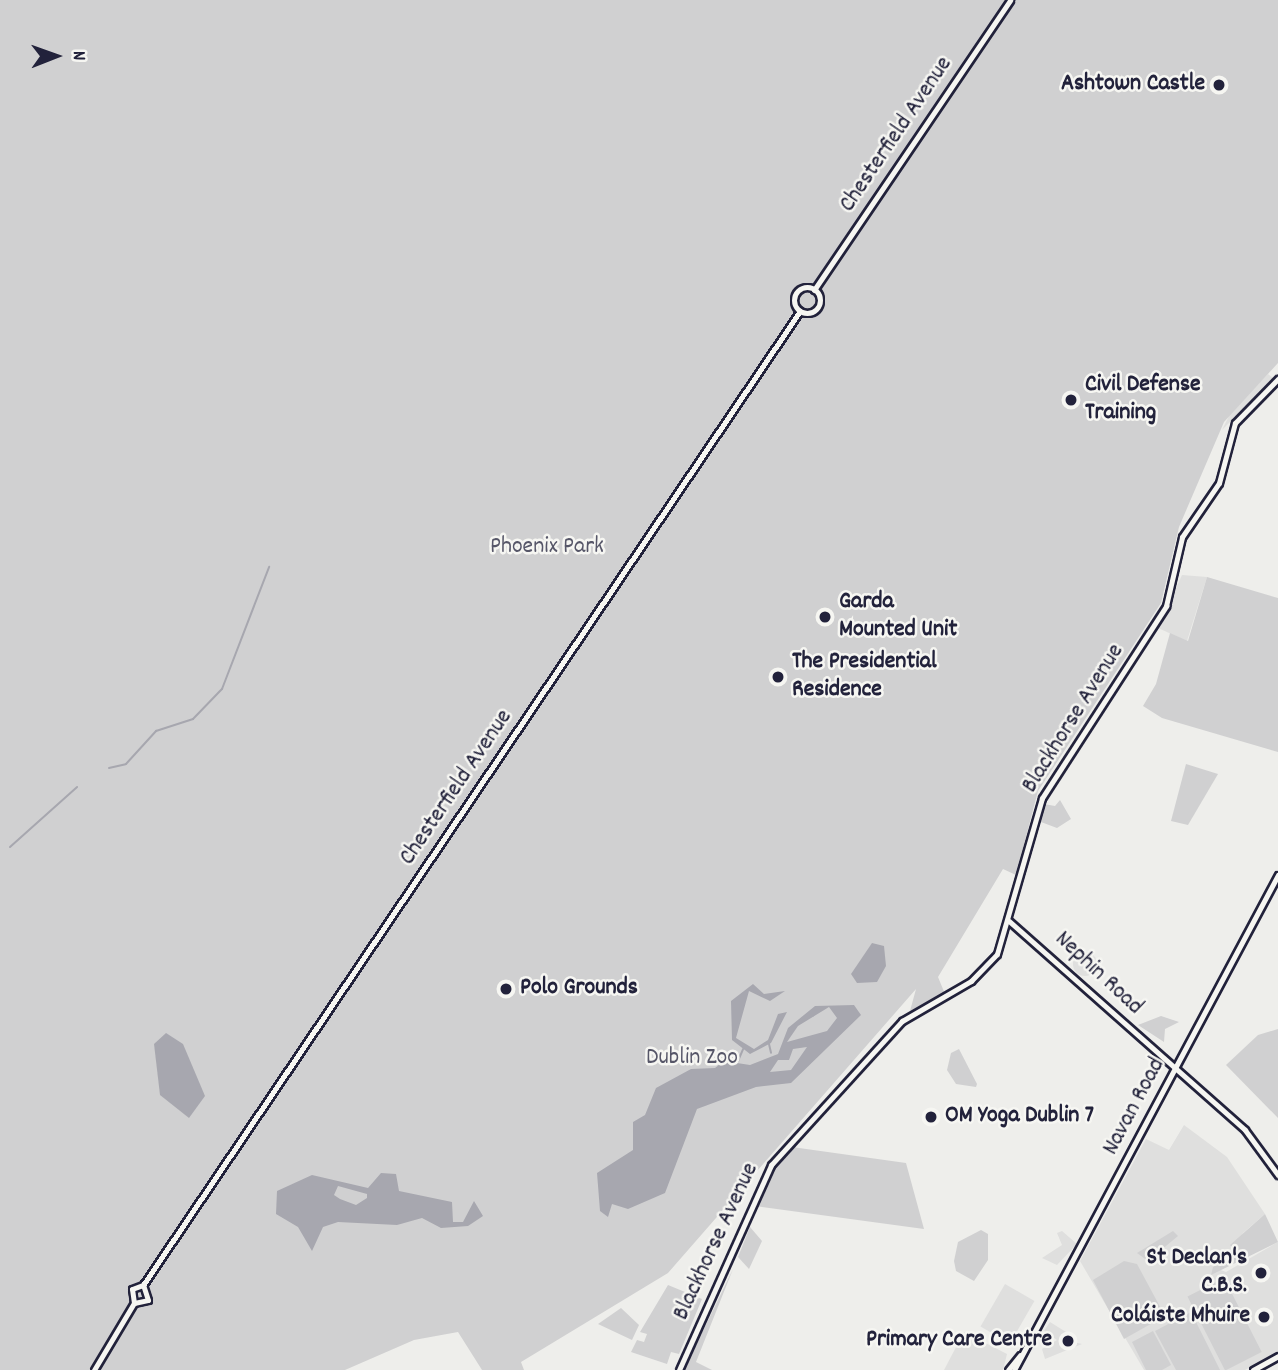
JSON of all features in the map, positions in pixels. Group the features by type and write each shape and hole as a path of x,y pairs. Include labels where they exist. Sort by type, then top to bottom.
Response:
{"street":[{"name":"Chesterfield Avenue","path":"814,290 1010,0"},
{"path":"814,290 817,308 800,310 796,294 814,290"},
{"name":"Chesterfield Avenue","path":"143,1285 800,310"},
{"name":"Blackhorse Avenue","path":"679,1370 771,1165 902,1021 985,970 1009,920 1042,798 1166,606 1182,537 1219,483 1235,423 1278,379"},
{"name":"Navan Road","path":"1014,1370 1278,875"},
{"name":"Nephin Road","path":"1009,920 1245,1130 1278,1175"},
{"path":"94,1370 134,1303 132,1289 143,1285 148,1300 134,1303"},
{"name":"Navan Road","path":"1008,1370 1020,1355"},
{"path":"1253,1370 1278,1356"}],"shaded area":[{"path":"1268,374 1273,378 1222,430 1231,412"},
{"path":"1182,575 1207,577 1187,641 1158,628"},
{"path":"872,943 884,946 886,966 877,982 857,983 851,974"},
{"path":"1085,952 1096,959 1097,964 1090,975 1085,976 1074,969 1073,964 1080,953"},
{"path":"753,984 764,994 785,991 770,1001 749,991 736,1038 754,1049 768,1040 778,1014 787,1012 771,1043 750,1054 732,1040 731,1001"},
{"path":"854,1005 861,1015 791,1083 756,1087 697,1109 665,1193 628,1209 612,1204 608,1217 600,1211 597,1173 633,1150 633,1122 645,1115 656,1088 691,1069 715,1068 724,1061 750,1065 778,1054 788,1028 815,1006","holes":["829,1007 837,1018 827,1031 787,1042 798,1026","807,1047 791,1070 770,1072 778,1060 789,1060 793,1049"]},
{"path":"166,1033 183,1044 205,1096 189,1118 160,1095 154,1044"},
{"path":"1184,1125 1227,1157 1265,1214 1243,1233 1236,1252 1213,1267 1226,1272 1278,1242 1278,1352 1245,1370 1144,1370 1080,1261 1146,1139 1169,1150"},
{"path":"381,1173 396,1174 399,1191 452,1202 453,1222 463,1222 474,1201 483,1216 468,1226 441,1228 422,1218 397,1225 338,1222 323,1227 312,1251 298,1227 276,1214 277,1191 312,1175 368,1188","holes":["338,1186 367,1194 367,1198 356,1205 334,1195"]},
{"path":"1062,1231 1077,1244 1057,1265 1042,1258 1062,1245 1057,1233"},
{"path":"1005,1284 1034,1301 1010,1343 980,1326"},
{"name":"Primary Care Centre","path":"1050,1322 1066,1332 1064,1340 1082,1344 1045,1359 1042,1349 1057,1340 1044,1331"},
{"path":"964,1332 1007,1354 1003,1370 944,1370"}],"green space":[{"name":"Phoenix Park","path":"0,0 1278,0 1278,363 1224,422 1179,527 1161,603 1038,791 1016,875 1003,869 938,977 945,994 910,1011 916,989 668,1273 521,1362 524,1370 482,1370 458,1332 414,1340 345,1370 0,1370"},
{"path":"1207,577 1278,598 1278,752 1162,718 1143,706 1156,684 1170,633 1188,641"},
{"path":"1186,764 1218,774 1188,825 1171,821"},
{"path":"1060,800 1071,819 1057,828 1041,822 1044,804 1055,806"},
{"path":"1161,1016 1179,1022 1165,1029 1164,1042 1138,1025"},
{"path":"1278,1029 1278,1118 1226,1065 1258,1035"},
{"path":"959,1049 977,1084 976,1087 956,1084 947,1070 951,1053"},
{"path":"792,1147 906,1163 924,1229 755,1206 774,1167"},
{"path":"1265,1214 1278,1242 1211,1275 1213,1267 1236,1252 1230,1245"},
{"path":"750,1227 762,1241 749,1269 738,1257"},
{"path":"981,1230 988,1234 988,1260 974,1281 956,1271 954,1261 958,1242"},
{"path":"1173,1231 1178,1236 1148,1261 1137,1253"},
{"path":"1124,1261 1137,1264 1165,1316 1124,1339 1093,1280"},
{"path":"733,1269 696,1362 712,1370 684,1370"},
{"path":"1224,1278 1262,1352 1225,1370 1187,1297"},
{"path":"668,1285 702,1299 679,1354 671,1352 667,1364 631,1352 637,1340 644,1342 647,1334 640,1332"},
{"path":"621,1308 639,1325 632,1340 598,1324"},
{"path":"1191,1312 1220,1370 1176,1370 1155,1331"},
{"path":"1153,1331 1171,1365 1162,1370 1146,1370 1132,1342"}],"waterway":[{"path":"109,768 126,764 156,731 193,719 222,689 269,567"},
{"path":"10,847 77,787"},
{"path":"769,1044 771,1053"},
{"path":"738,1061 743,1049"}],"place":[{"name":"Ashtown Castle","path":"1219,85"},
{"name":"Civil Defense Training","path":"1071,400"},
{"name":"Garda Mounted Unit","path":"825,617"},
{"name":"The Presidential Residence","path":"778,677"},
{"name":"Polo Grounds","path":"506,989"},
{"name":"OM Yoga Dublin 7","path":"931,1117"},
{"name":"St Declan's C.B.S.","path":"1261,1273"},
{"name":"Coláiste Mhuire","path":"1264,1317"},
{"name":"Primary Care Centre","path":"1068,1341"}],"park label":[{"name":"Dublin Zoo","path":"692,1059"}]}
